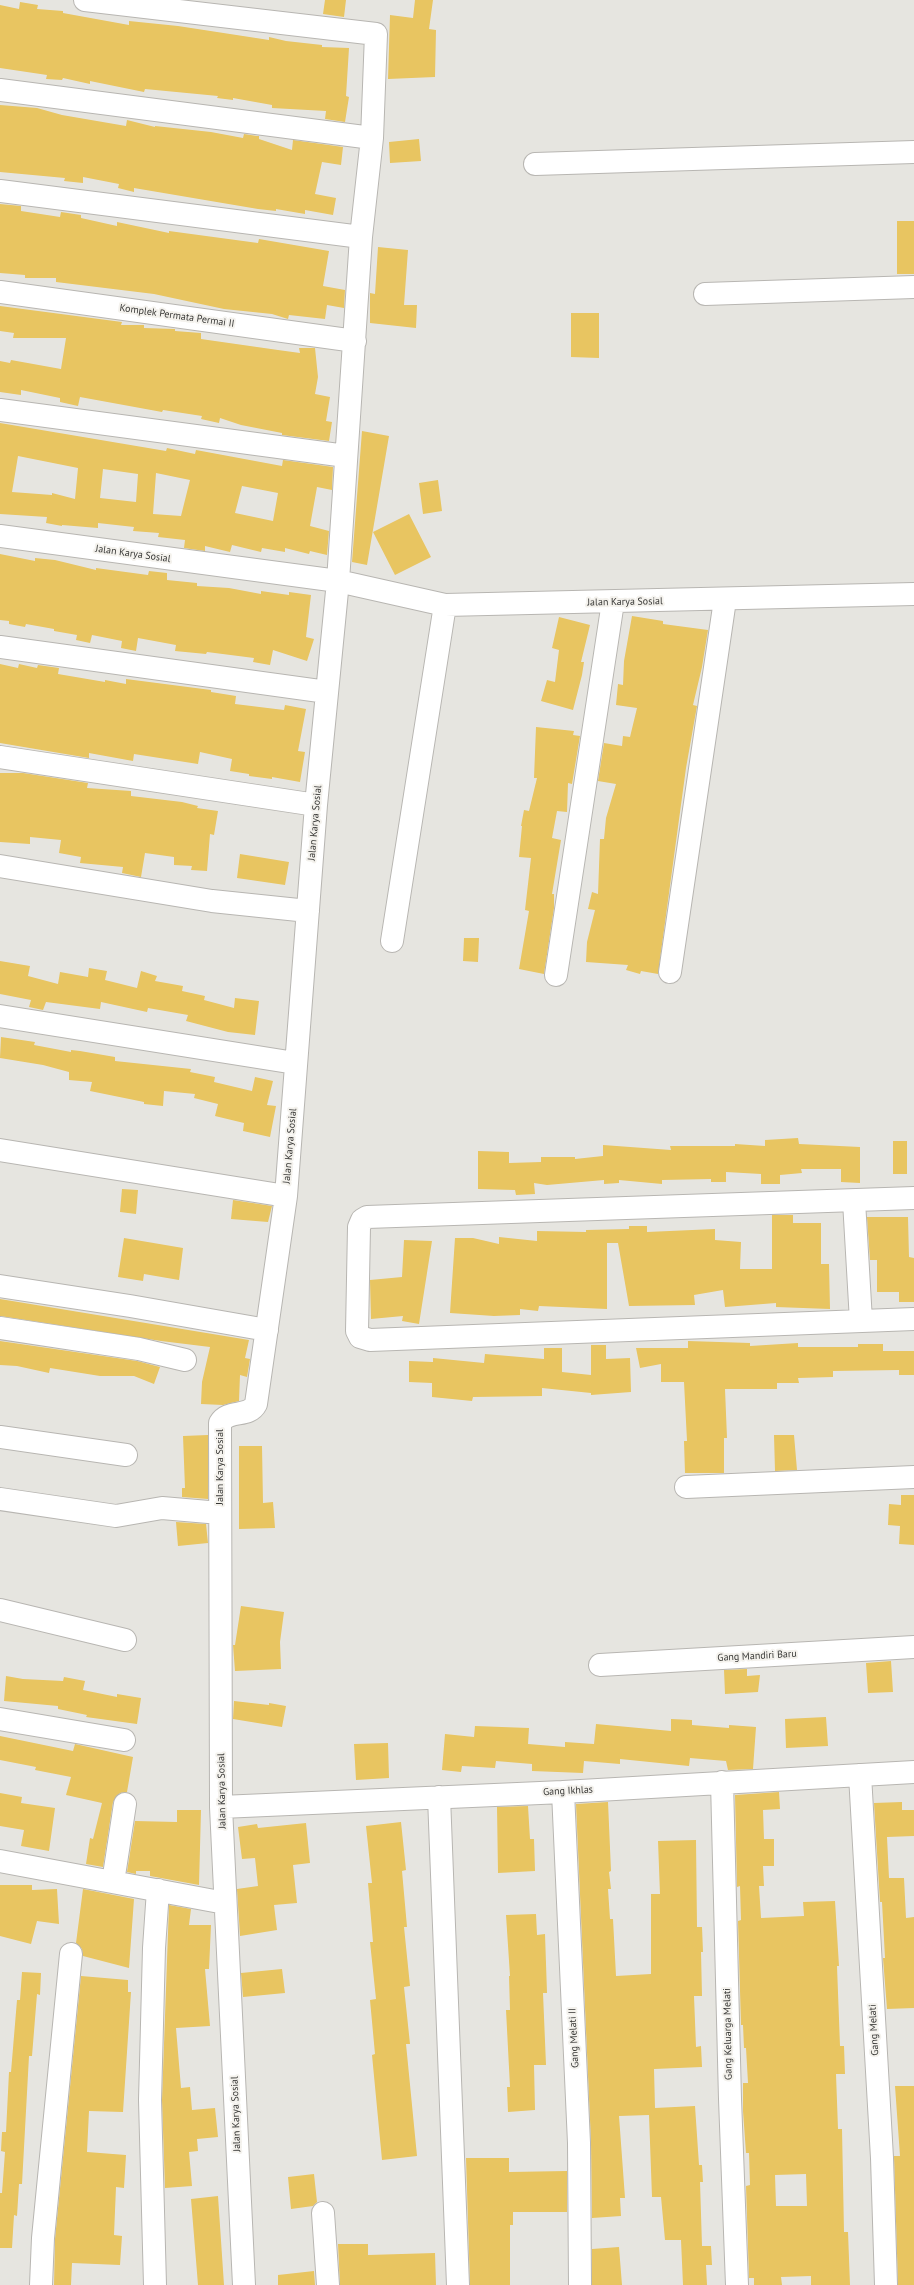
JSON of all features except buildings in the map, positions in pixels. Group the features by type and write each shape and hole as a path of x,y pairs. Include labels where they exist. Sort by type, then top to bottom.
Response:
{"street":[{"path":"84,0 376,34 372,138 362,237 338,581"},
{"path":"0,90 372,138"},
{"path":"535,164 914,152"},
{"path":"0,191 362,237"},
{"path":"705,294 914,287"},
{"name":"Komplek Permata Permai II","path":"0,292 355,341"},
{"path":"0,410 346,456"},
{"name":"Jalan Karya Sosial","path":"0,536 338,581 445,605 725,600 914,594"},
{"name":"Jalan Karya Sosial","path":"244,2285 221,1807 220,1423 227,1415 251,1410 256,1404 286,1196 316,804 338,581"},
{"path":"670,972 725,600"},
{"path":"556,975 613,602"},
{"path":"392,941 445,605"},
{"path":"0,647 327,692"},
{"path":"0,757 316,804"},
{"path":"0,866 212,900 308,911"},
{"path":"0,1016 295,1063"},
{"path":"0,1150 286,1196"},
{"path":"914,1198 367,1217 362,1220 359,1227 357,1331 360,1336 370,1340 914,1318"},
{"path":"854,1200 861,1321"},
{"path":"0,1286 130,1306 267,1330"},
{"path":"0,1328 139,1349 185,1360"},
{"path":"0,1437 126,1455"},
{"path":"686,1487 914,1477"},
{"path":"0,1499 116,1516 162,1508 220,1513"},
{"path":"0,1610 125,1640"},
{"name":"Gang Mandiri Baru","path":"600,1665 914,1647"},
{"path":"0,1719 124,1740"},
{"name":"Gang Ikhlas","path":"221,1807 562,1792 914,1772"},
{"name":"Gang Melati","path":"860,1775 881,2150 886,2285"},
{"name":"Gang Keluarga Melati","path":"722,1782 730,2099 737,2285"},
{"name":"Gang Melati II","path":"562,1792 579,2143 580,2285"},
{"path":"439,1797 458,2285"},
{"path":"113,1882 125,1804"},
{"path":"0,1861 225,1903"},
{"path":"155,2285 150,2100 154,1948 158,1890"},
{"path":"41,2285 43,2238 71,1954"},
{"path":"323,2213 328,2285"}]}
